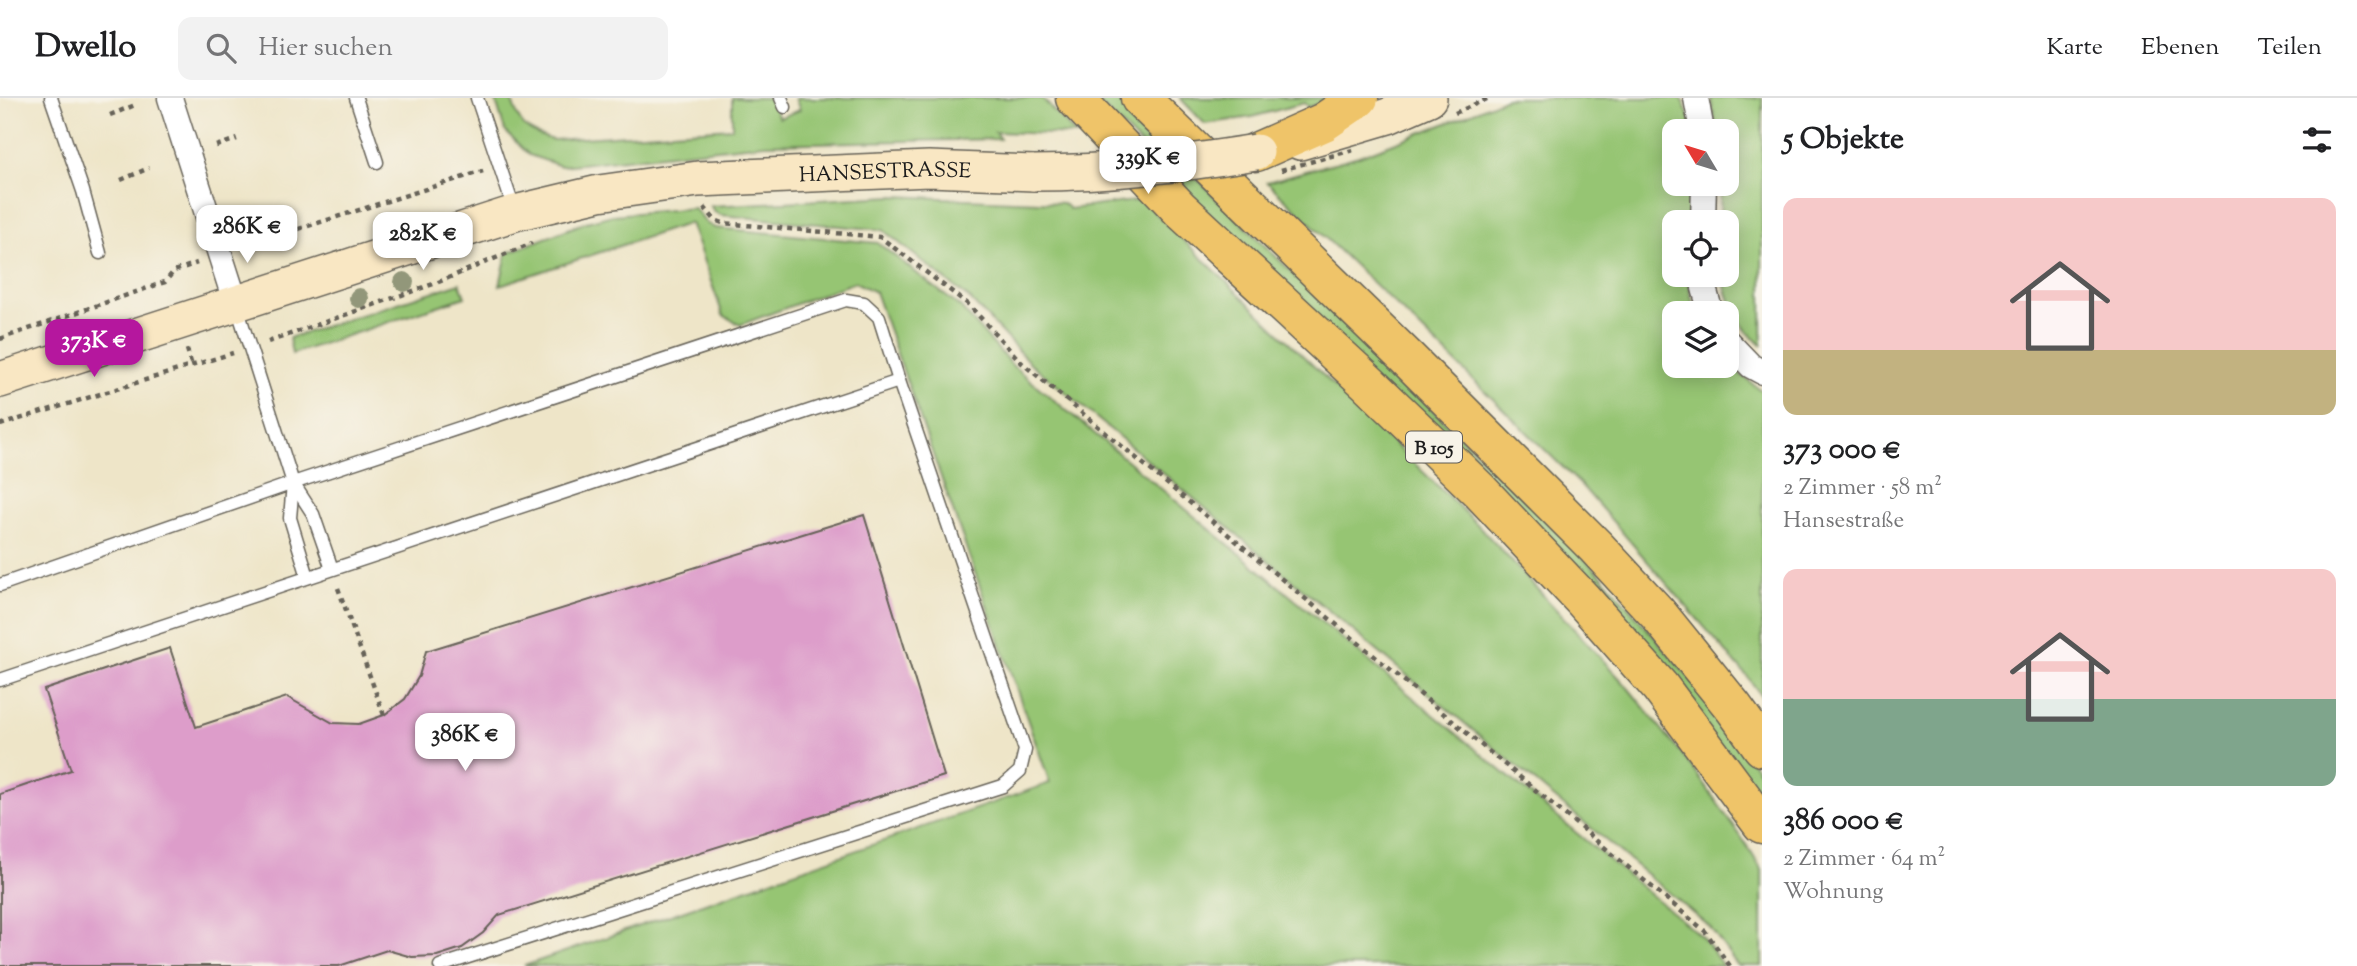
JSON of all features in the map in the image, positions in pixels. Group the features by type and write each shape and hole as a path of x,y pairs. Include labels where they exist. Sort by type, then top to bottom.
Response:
{"highway":[{"name":"B 105","path":"1075,98 1180,209 1479,490 1583,600 1660,687 1762,824"},
{"path":"1256,152 1330,128 1359,98"},
{"name":"B 105","path":"1146,102 1596,547 1658,614 1762,747"}],"street":[{"path":"170,98 236,304"},
{"path":"1330,128 1388,116 1430,98"},
{"path":"1696,98 1700,119"},
{"name":"HANSESTRASSE","path":"0,380 515,213 599,193 698,179 929,169 1081,172 1170,166 1256,152"},
{"path":"1739,354 1751,366 1762,372"}],"lane":[{"path":"51,98 83,191 100,253"},
{"path":"356,98 377,162"},
{"path":"477,98 515,213"},
{"path":"0,585 293,483 846,300 864,303 879,317 1024,750 1020,771 1003,786 440,966"},
{"path":"236,304 293,483 313,514 332,569"},
{"path":"0,680 899,381"},
{"path":"293,483 290,518 308,578"}],"path":[{"path":"110,115 135,106"},
{"path":"216,146 237,139"},
{"path":"270,238 500,165"},
{"path":"121,180 149,168"},
{"path":"703,203 708,214 723,223 880,237 968,304 1022,363 1705,931 1730,966"},
{"path":"0,339 165,282"},
{"path":"332,569 384,715"}],"green space":[{"path":"495,98 511,98 524,126 553,140 732,128 732,98 769,98 779,118 800,110 795,98 1042,98 1076,135 995,132 1000,139 764,144 561,166 529,155 505,131"},
{"path":"1094,98 1118,98 1211,193 1601,575 1693,682 1762,775 1762,796 1196,200"},
{"path":"1180,98 1337,98 1308,107 1304,103 1252,117 1205,124"},
{"path":"1506,98 1681,98 1691,119 1662,119 1662,196 1693,196 1692,210 1662,210 1662,287 1690,287 1693,301 1662,301 1662,378 1739,378 1739,373 1762,391 1762,697 1747,676 1582,486 1267,182 1359,156"},
{"path":"1711,98 1762,98 1762,345 1741,322 1739,301 1731,301 1726,287 1739,287 1739,210 1720,210 1721,196 1740,196 1740,119 1715,119"},
{"path":"893,196 1063,203 1069,209 1142,200 1478,525 1624,683 1687,760 1762,870 1762,966 1738,966 1709,926 1029,362 971,300 883,230 720,215 713,211 711,206"},
{"path":"694,208 706,223 715,228 878,243 960,307 1013,366 1702,937 1723,966 524,966 1050,783 875,292 855,282 740,325 723,315 690,223 500,285 507,253 586,222 613,215"},
{"path":"460,283 465,297 292,354 289,338"}],"building":[{"path":"864,515 944,776 499,915 483,933 462,948 437,956 412,957 387,950 339,966 0,966 0,794 71,770 44,690 170,648 196,727 287,697 333,723 359,724 384,715 405,699 419,676 426,651"}]}
